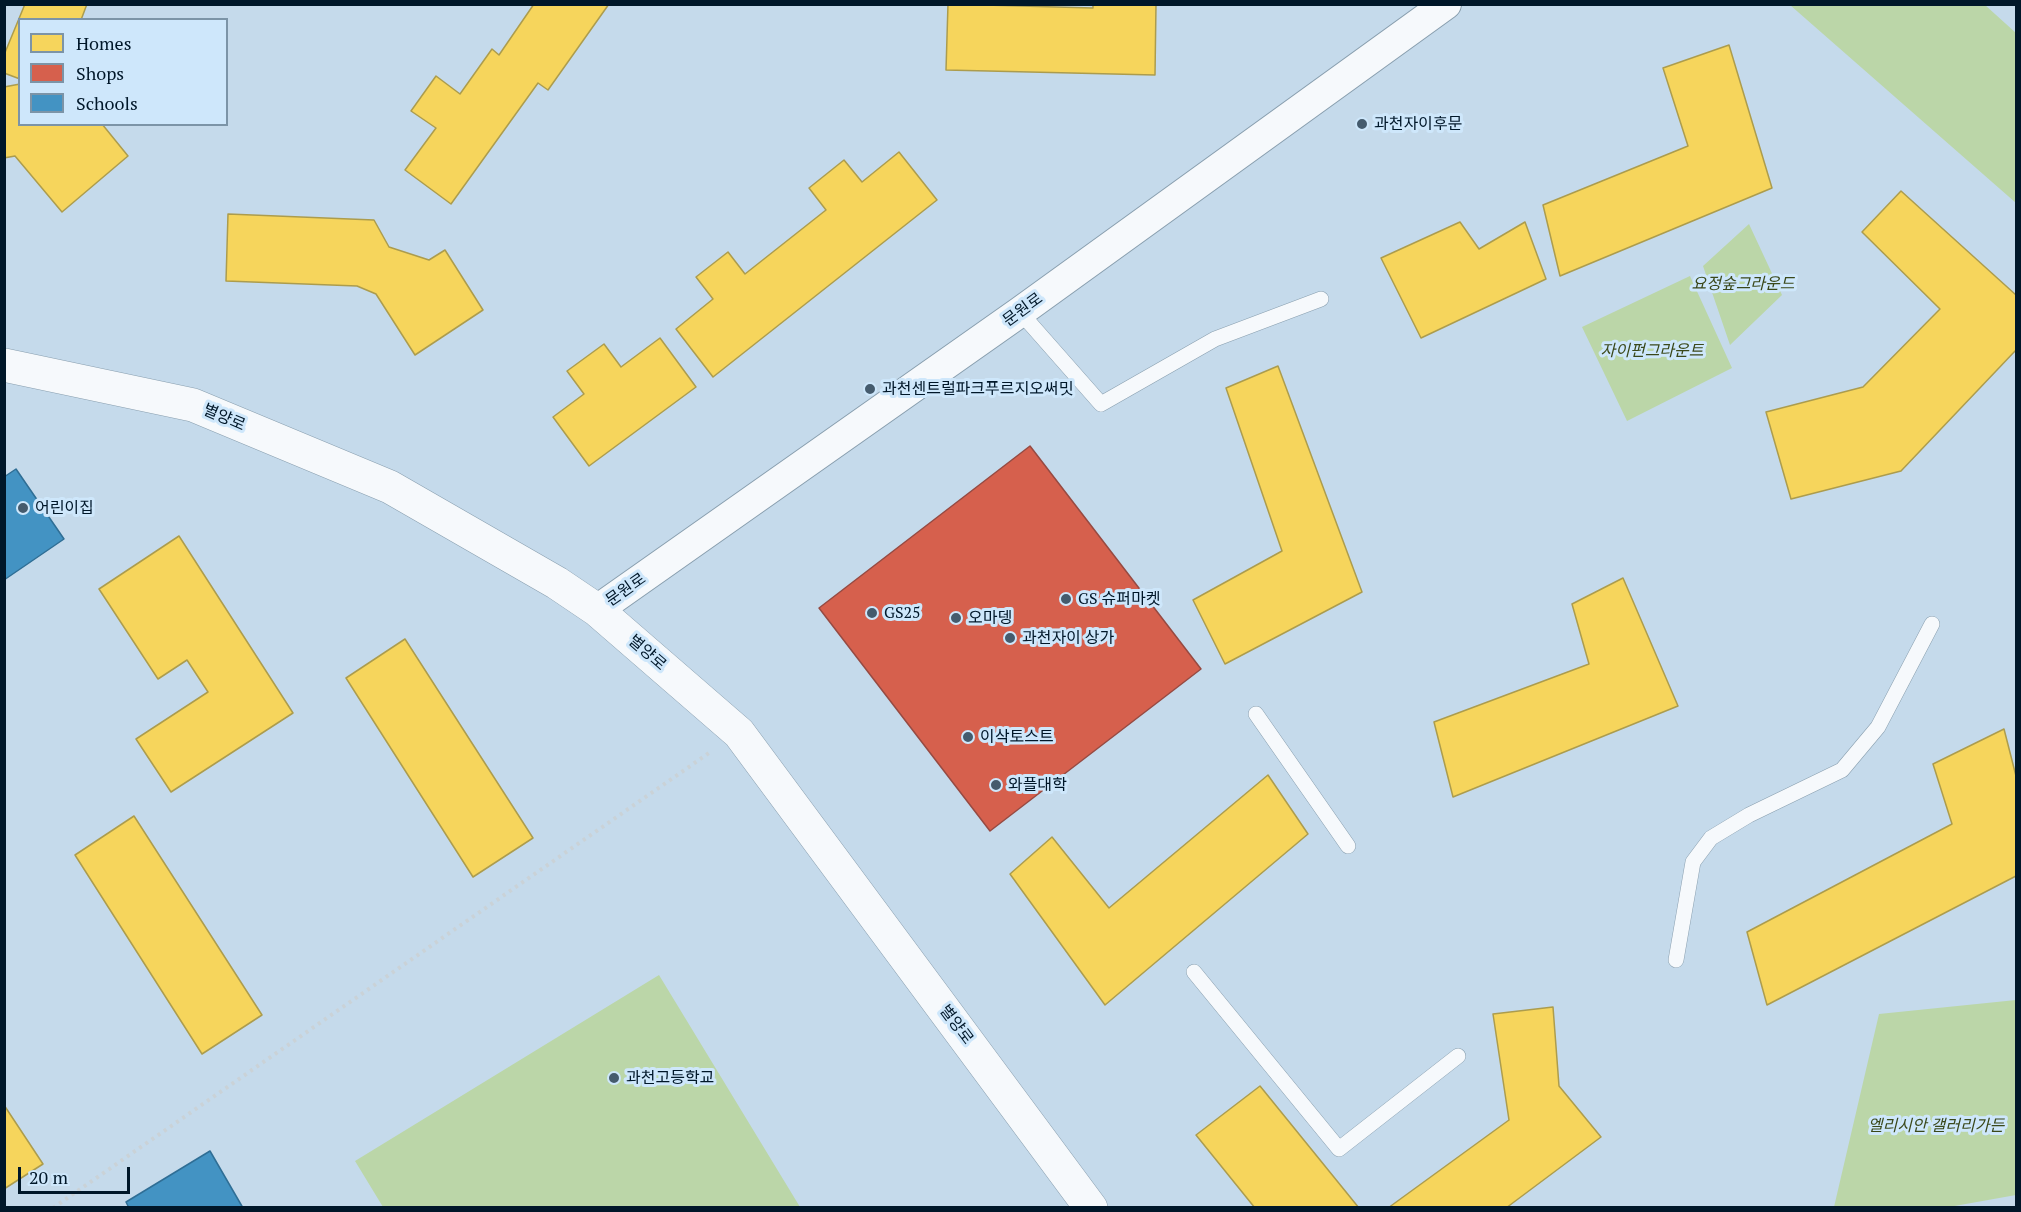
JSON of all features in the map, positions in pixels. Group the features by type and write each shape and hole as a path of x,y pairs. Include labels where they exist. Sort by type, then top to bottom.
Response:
{"street":[{"name":"문원로","path":"597,610 1020,312 1446,4"},
{"name":"별양로","path":"4,365 193,405 390,487 557,583 597,610 739,733 1090,1208"}],"lane":[{"path":"1020,312 1101,404 1215,339 1321,299"},
{"path":"1676,960 1693,862 1711,838 1749,815 1842,770 1878,727 1932,624"},
{"path":"1257,714 1348,846"},
{"path":"1194,972 1339,1149 1458,1056"}],"path":[{"path":"53,1208 739,733"}],"green space":[{"path":"1790,5 1985,5 2016,33 2016,203"},
{"name":"요정숲그라운드","path":"1749,224 1782,295 1730,345 1703,266"},
{"name":"자이펀그라운트","path":"1690,276 1732,368 1627,421 1582,327"},
{"path":"659,975 800,1207 383,1207 355,1161"},
{"name":"엘리시안 갤러리가든","path":"2016,1000 2016,1195 1949,1207 1834,1207 1879,1014"}],"building: Homes":[{"path":"25,4 87,4 82,18 19,18"},
{"path":"534,4 609,4 548,90 538,83 451,204 405,170 436,128 411,111 436,76 460,94 492,49 499,55"},
{"path":"948,4 1093,8 1093,4 1156,4 1155,75 946,70"},
{"path":"18,21 18,78 4,73 4,55"},
{"path":"1729,45 1772,188 1560,276 1543,205 1688,146 1663,68"},
{"path":"18,84 18,126 104,126 128,156 62,212 15,156 4,158 4,87"},
{"path":"899,152 937,200 713,377 676,329 713,299 696,277 728,252 745,274 826,210 809,188 844,160 862,182"},
{"path":"1901,191 2016,295 2016,350 1901,471 1791,499 1766,412 1863,387 1940,309 1862,232"},
{"path":"228,214 374,220 389,247 429,260 445,250 483,310 415,355 376,294 357,286 226,281"},
{"path":"1460,222 1479,249 1525,222 1546,279 1421,338 1381,258"},
{"path":"660,338 696,387 589,466 553,417 584,394 567,371 604,344 621,367"},
{"path":"1278,366 1362,592 1225,664 1193,600 1282,551 1226,388"},
{"path":"179,536 293,713 171,792 136,739 208,692 187,660 158,679 99,589"},
{"path":"1623,578 1678,706 1453,797 1434,722 1589,664 1572,604"},
{"path":"405,639 533,838 473,877 346,678"},
{"path":"2004,729 2016,776 2016,876 1767,1005 1747,932 1952,824 1933,764"},
{"path":"1268,775 1308,834 1105,1005 1010,874 1052,837 1109,908"},
{"path":"134,816 262,1015 202,1054 75,855"},
{"path":"1553,1007 1559,1086 1601,1137 1506,1208 1388,1208 1509,1120 1493,1014"},
{"path":"1260,1086 1359,1208 1255,1208 1196,1135"},
{"path":"4,1105 43,1164 4,1189"}],"building: Shops":[{"name":"과천자이 상가","path":"1030,446 1201,669 990,831 819,608"}],"building: Schools":[{"name":"어린이집","path":"16,469 64,539 4,580 4,477"},
{"path":"210,1151 243,1208 129,1208 126,1202"}],"place":[{"name":"과천자이후문","path":"1362,124"},
{"name":"과천센트럴파크푸르지오써밋","path":"870,389"},
{"name":"어린이집","path":"23,508"},
{"name":"GS 슈퍼마켓","path":"1066,599"},
{"name":"GS25","path":"872,613"},
{"name":"오마뎅","path":"956,618"},
{"name":"과천자이 상가","path":"1010,638"},
{"name":"이삭토스트","path":"968,737"},
{"name":"와플대학","path":"996,785"},
{"name":"과천고등학교","path":"614,1078"}]}
